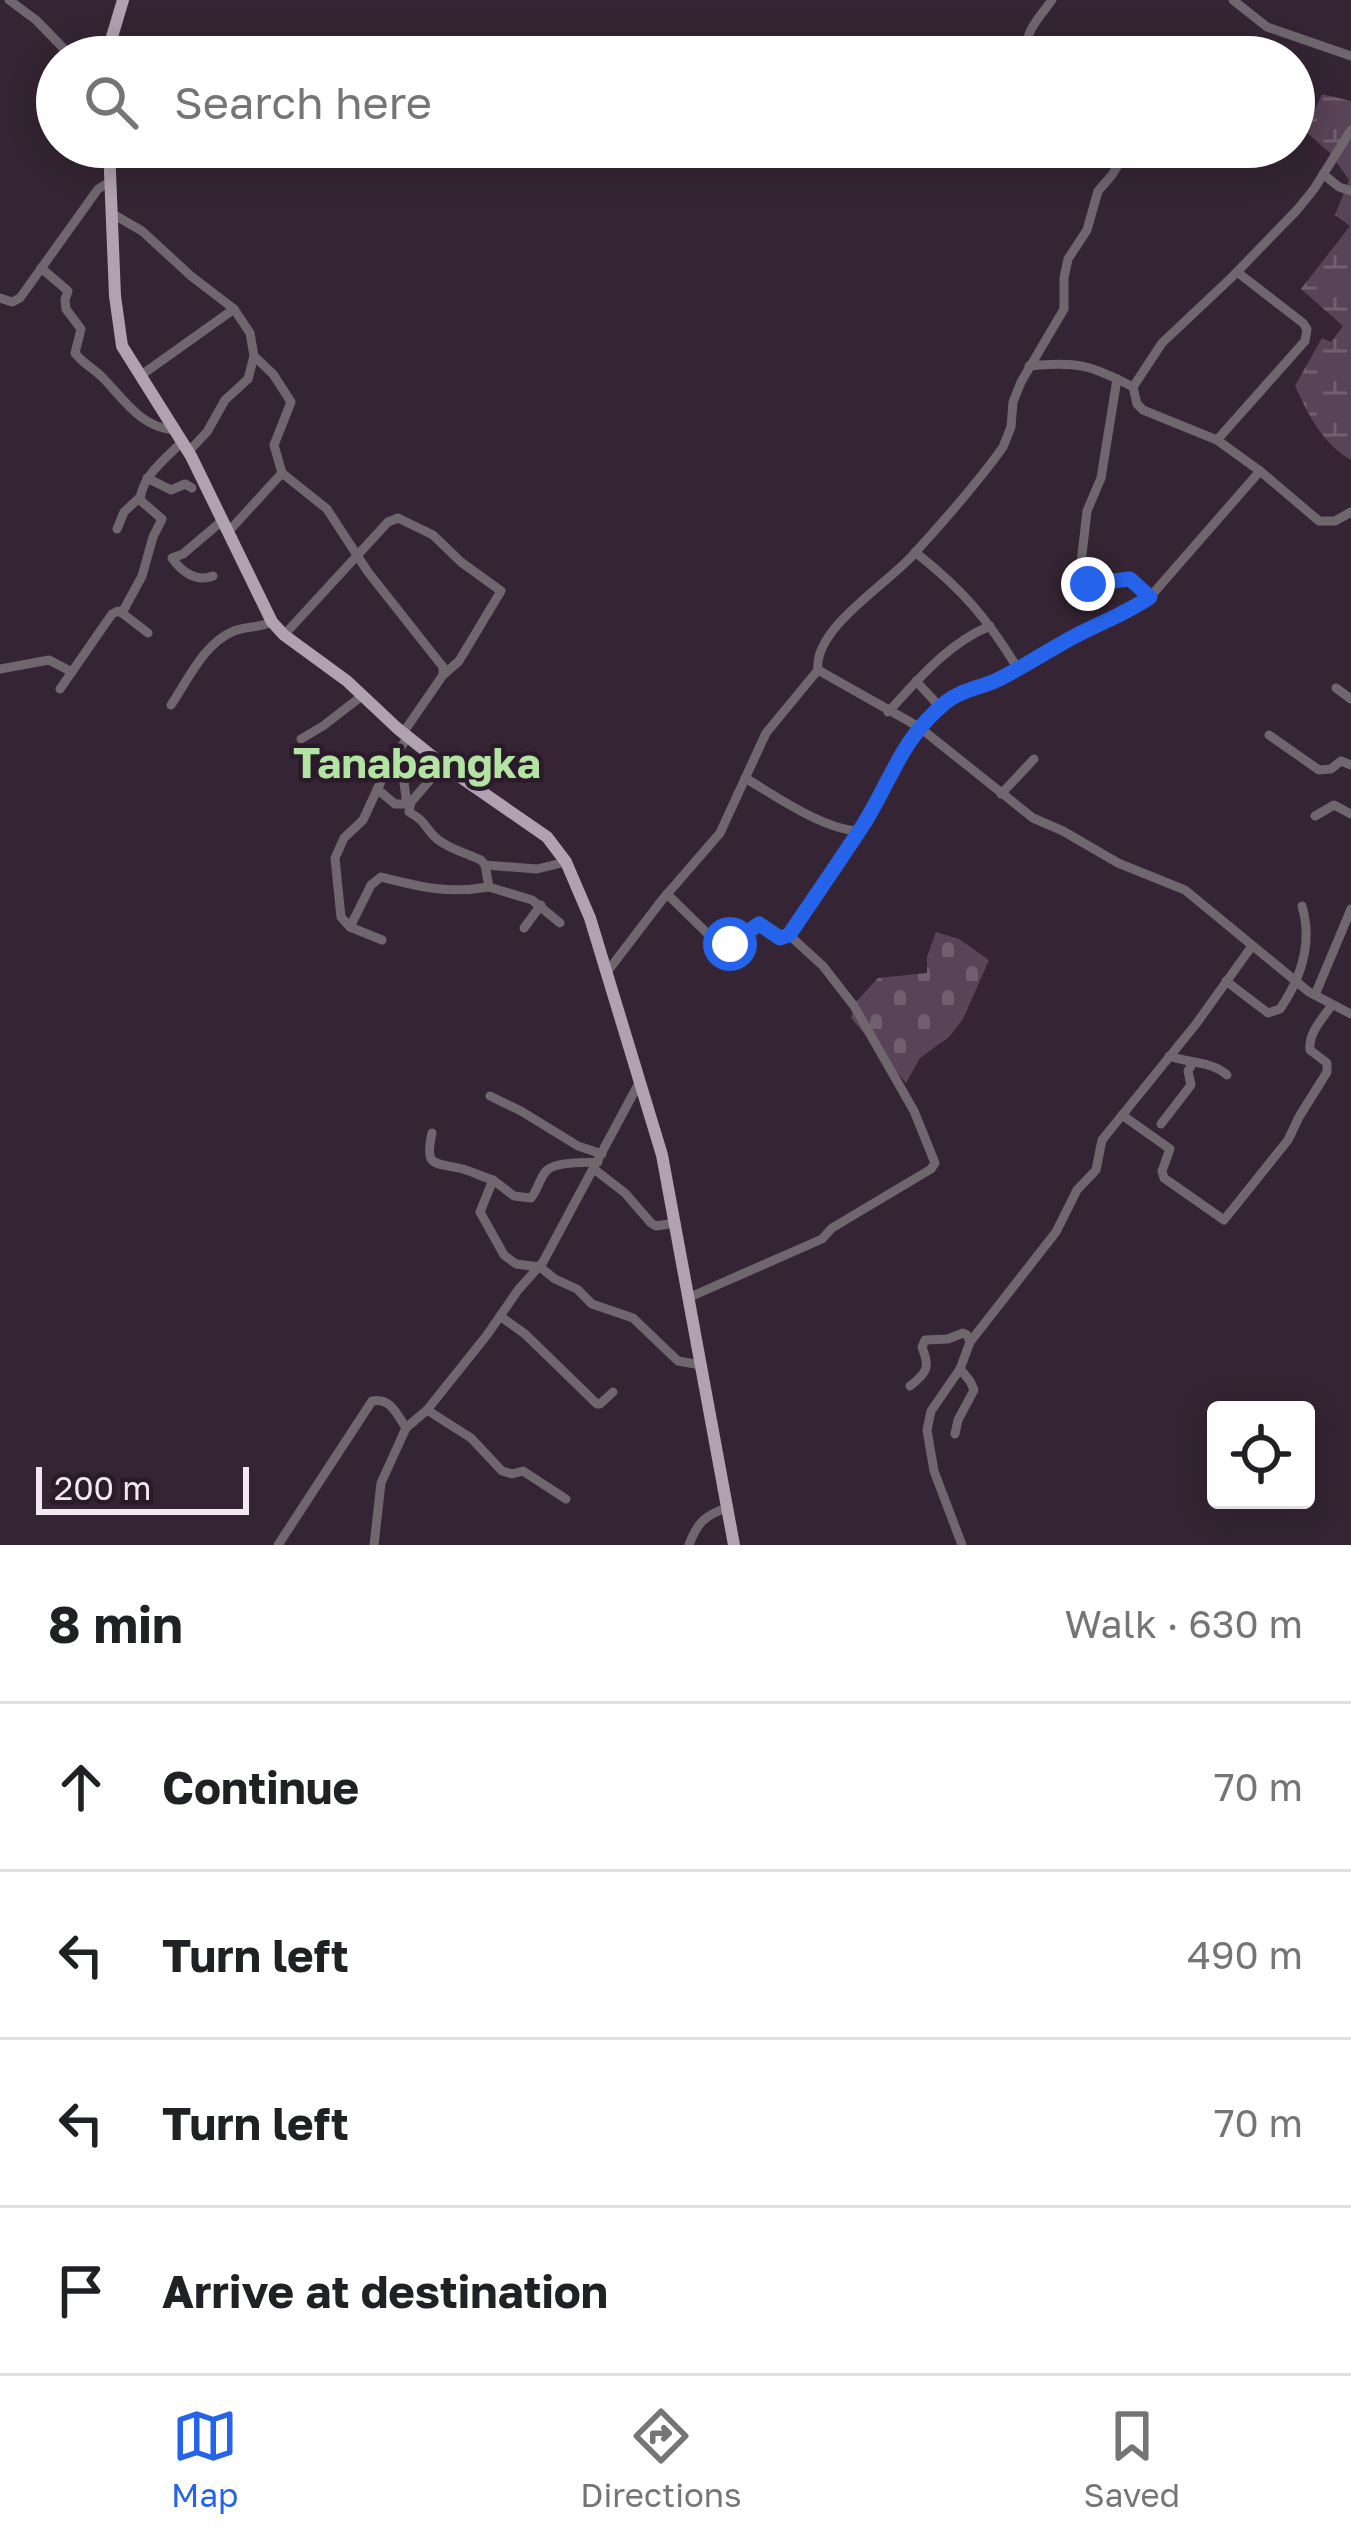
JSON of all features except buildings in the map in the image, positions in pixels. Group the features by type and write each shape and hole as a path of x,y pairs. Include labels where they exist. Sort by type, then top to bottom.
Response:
{"main road":[{"path":"112,36 123,0"},
{"path":"110,168 122,346 182,441 272,622 362,695 437,770 547,837 566,862 590,918 662,1155 734,1545"}],"street":[{"path":"9,0 51,36"},
{"path":"1028,36 1052,0"},
{"path":"1233,0 1268,27 1294,36"},
{"path":"1315,43 1351,56"},
{"path":"1351,130 1297,210 1162,343 1133,387 1137,404 1148,413 1217,440 1318,521 1335,521 1351,512"},
{"path":"607,972 720,833 772,724 818,670 818,656 836,629 863,598 916,552 1004,447 1015,395 1061,316 1068,259 1087,230 1098,191 1116,168"},
{"path":"1323,174 1351,191"},
{"path":"0,298 16,301 98,189 111,181"},
{"path":"111,213 142,231 234,309 250,333 254,356 248,379 225,400 207,432 182,441 147,478 116,529"},
{"path":"41,268 68,291 66,310 81,329 75,352 79,360 102,377 133,412 182,441"},
{"path":"1217,440 1307,334 1303,323 1237,272"},
{"path":"140,376 234,309"},
{"path":"254,356 291,401 274,445 281,473 327,509 440,663 443,675"},
{"path":"1029,366 1072,363 1108,373 1133,387"},
{"path":"1118,379 1101,478 1087,511 1080,572 1092,585 1130,579 1150,597"},
{"path":"668,894 697,926 710,935 719,932 728,943 759,924 780,938 789,935 845,855 919,727 955,696 990,684 1150,597 1260,471"},
{"path":"213,576 196,578 172,558 226,526 281,473"},
{"path":"147,478 170,490 185,484 193,488"},
{"path":"122,613 142,576 162,519 139,498"},
{"path":"284,634 388,522 398,518 433,535 461,562 500,588 500,597 406,735 363,820 336,852 340,914 350,927 382,940"},
{"path":"916,552 956,585 1018,669"},
{"path":"60,689 118,610 148,633"},
{"path":"171,706 214,643 233,631 272,622"},
{"path":"888,712 939,659 990,626"},
{"path":"0,669 49,660 72,672"},
{"path":"818,670 919,727 1033,818 1118,863 1185,890 1297,982 1351,1014"},
{"path":"916,681 940,707"},
{"path":"1336,688 1351,699"},
{"path":"301,739 362,695"},
{"path":"1269,735 1319,770 1331,770 1341,761 1351,764"},
{"path":"1001,794 1034,759"},
{"path":"437,770 420,767 407,774 404,783 409,812 425,821 433,835 485,865 537,868 566,862"},
{"path":"377,789 395,804 408,804 437,770"},
{"path":"745,778 802,811 855,832"},
{"path":"1316,817 1334,805 1351,814"},
{"path":"485,865 489,887"},
{"path":"350,927 371,885 381,877 437,890 489,887 541,905 560,923"},
{"path":"524,928 541,905"},
{"path":"1226,981 1269,1013 1280,1009 1297,982 1307,938 1302,906"},
{"path":"1316,995 1350,912"},
{"path":"690,1297 822,1239 935,1163 914,1111 854,1006 823,966 789,935"},
{"path":"962,1545 934,1471 927,1430 931,1411 960,1369 970,1342 1056,1232 1077,1190 1096,1170 1100,1146 1122,1114 1252,946"},
{"path":"1122,1114 1171,1149 1162,1171 1165,1178 1224,1220 1284,1146 1327,1072 1327,1063 1309,1045 1332,1005"},
{"path":"1169,1056 1211,1064 1227,1075"},
{"path":"1161,1124 1191,1085 1188,1071 1192,1064"},
{"path":"374,1545 381,1483 406,1428 428,1410 539,1267 639,1083"},
{"path":"490,1096 578,1146 651,1223 676,1222"},
{"path":"432,1132 428,1148 436,1166 493,1180 514,1196 536,1195 544,1174 554,1167 598,1162"},
{"path":"493,1180 481,1205 482,1219 509,1260 539,1267 577,1288 592,1304 634,1318 678,1361 701,1365"},
{"path":"500,1316 525,1334 596,1404 613,1392"},
{"path":"910,1386 928,1364 922,1350 925,1340 963,1333 970,1342"},
{"path":"955,1434 974,1390 960,1369"},
{"path":"278,1545 372,1401 388,1403 406,1428"},
{"path":"428,1410 471,1438 502,1471 523,1471 566,1499"},
{"path":"689,1545 705,1517 727,1508"}],"green space":[{"path":"1322,94 1351,101 1351,460 1324,437 1295,386 1322,338 1331,342 1343,326 1301,289 1350,226 1335,215 1349,180 1315,140 1315,109"},
{"path":"936,932 959,939 989,960 963,1019 950,1036 920,1058 906,1083 851,1018 857,1001 878,978 927,973"}],"district":[{"name":"Tanabangka","path":"417,763"}],"route":[{"path":"730,944 759,924 780,938 789,935 861,829 904,748 949,700 990,684 1150,597 1130,579 1088,584"}]}
